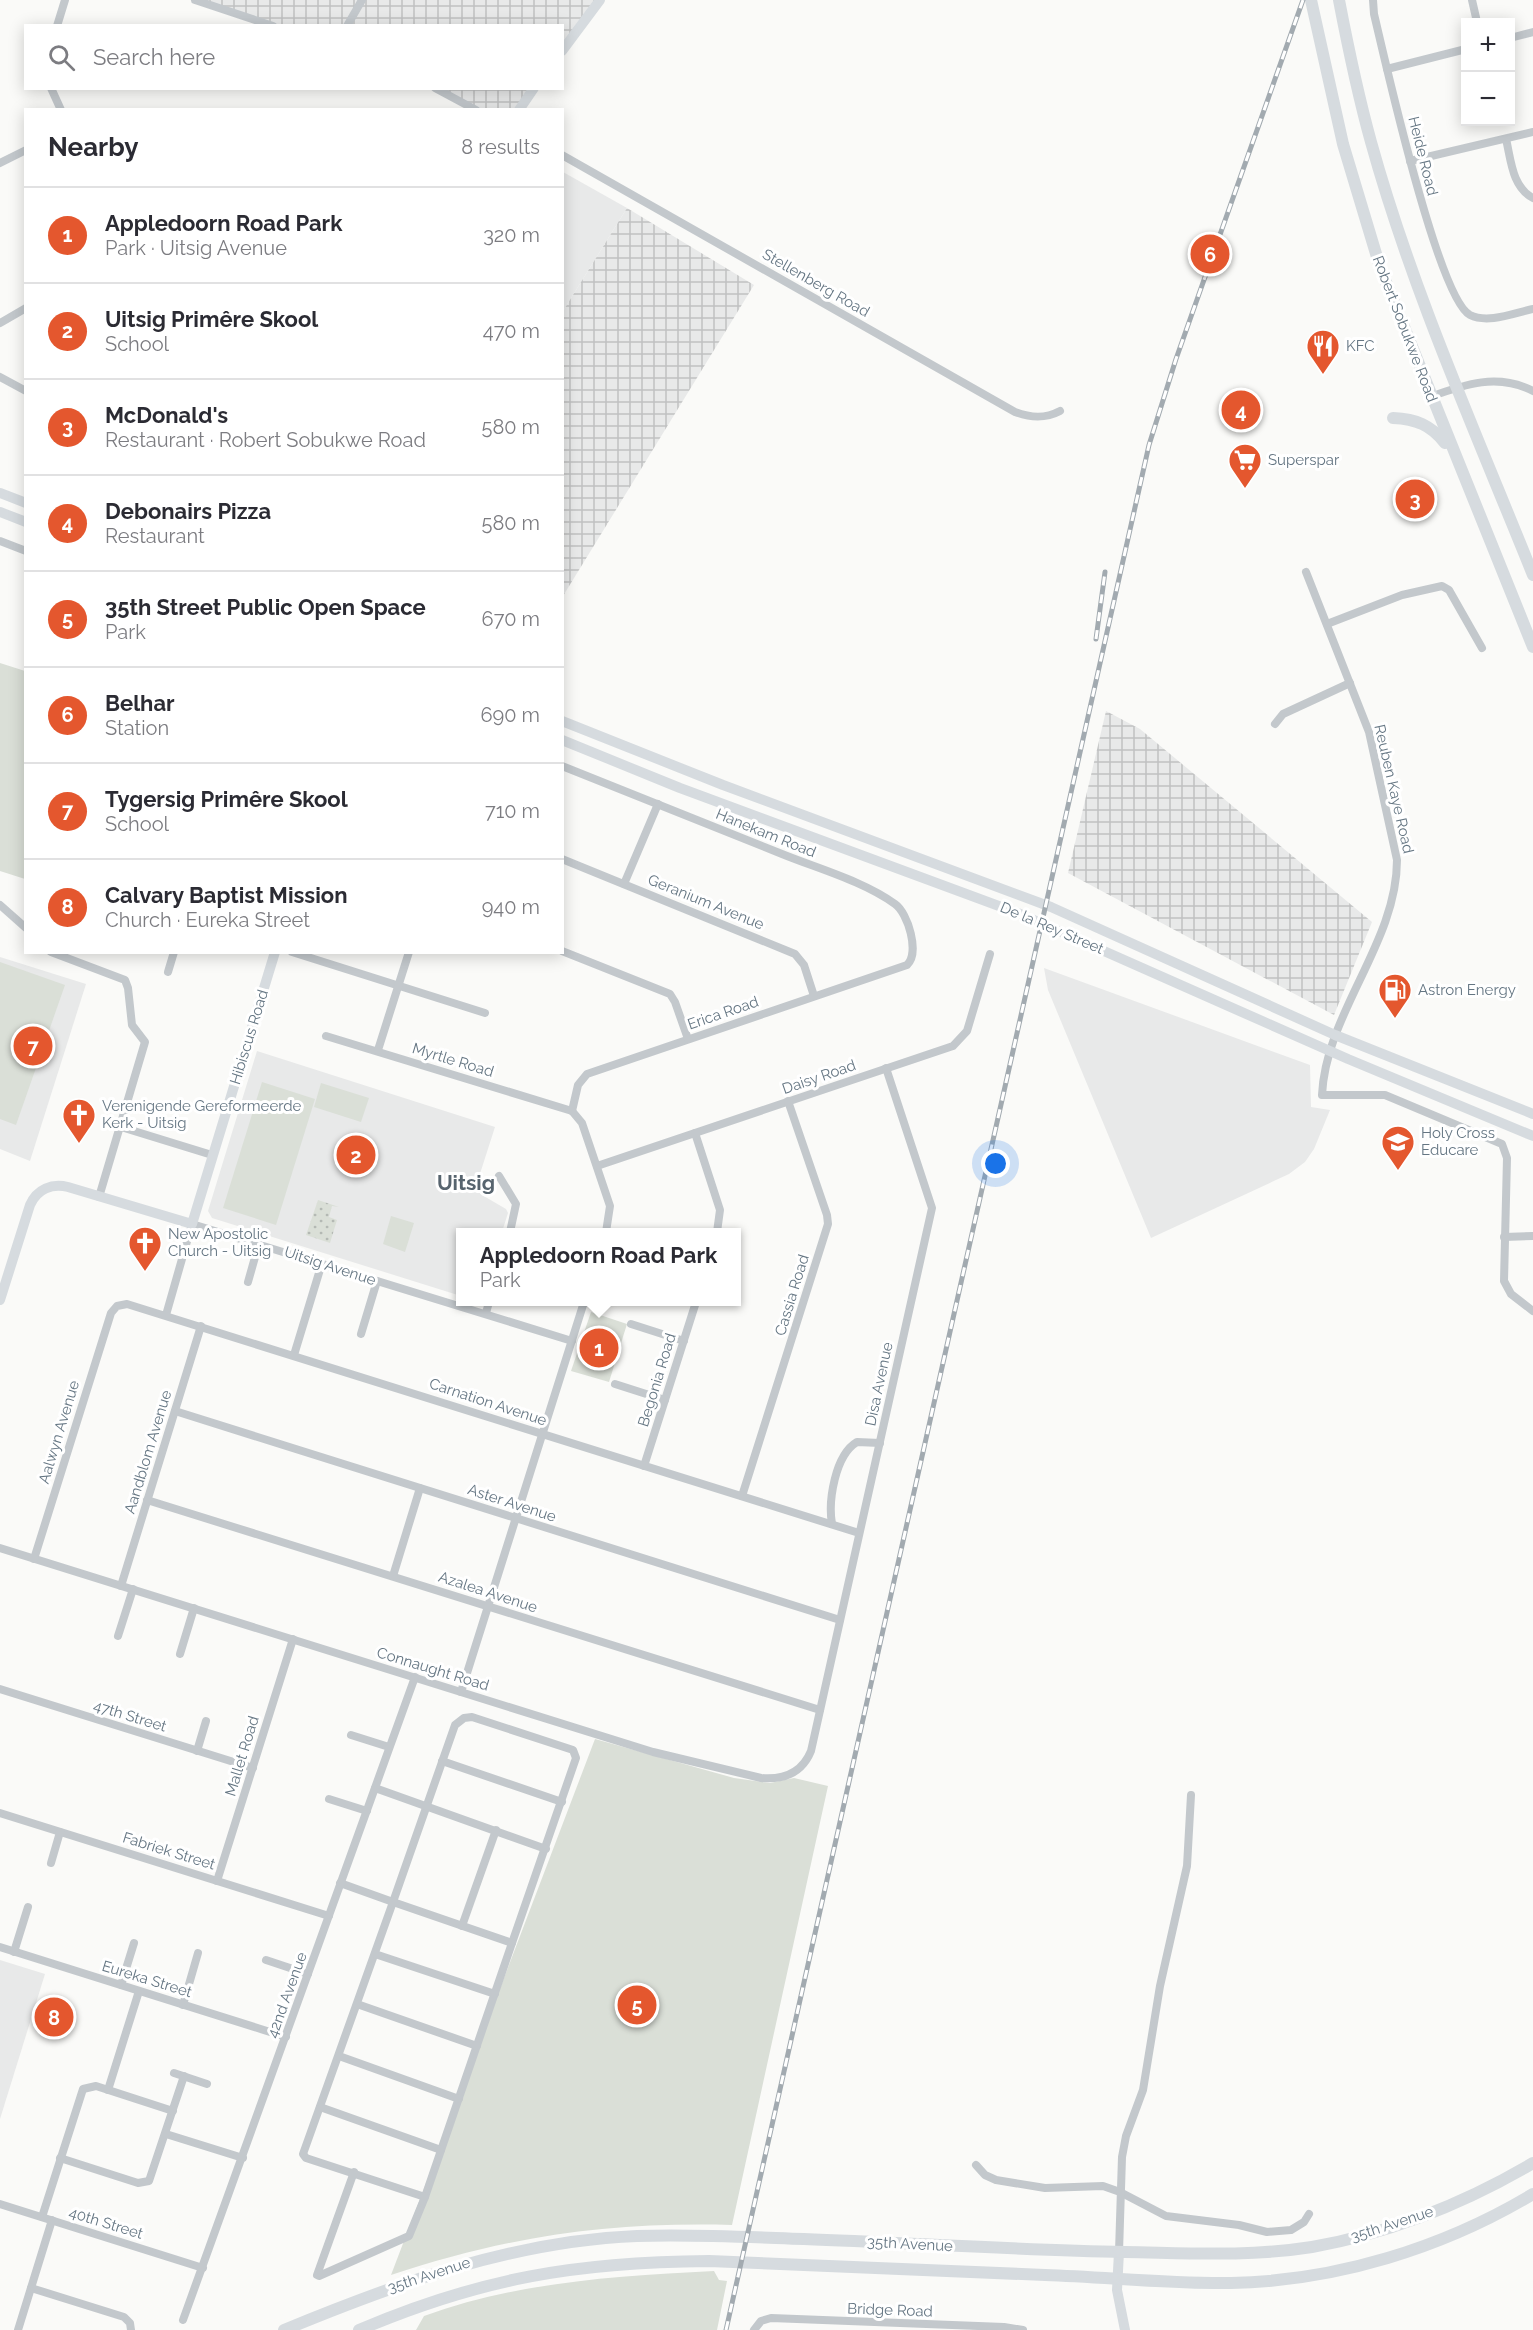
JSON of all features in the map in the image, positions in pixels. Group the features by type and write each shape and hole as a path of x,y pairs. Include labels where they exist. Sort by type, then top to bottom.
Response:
{"main road":[{"path":"564,48 600,0"},
{"name":"Robert Sobukwe Road","path":"1339,0 1371,144 1410,260 1457,387 1533,575"},
{"name":"Robert Sobukwe Road","path":"1312,4 1334,109 1380,267 1430,397 1533,647"},
{"path":"520,108 533,90"},
{"path":"1393,417 1406,418 1428,426 1456,459"},
{"path":"0,493 24,502"},
{"path":"0,512 24,521"},
{"name":"De la Rey Street","path":"564,722 723,785 1022,896 1335,1035 1533,1113"},
{"name":"De la Rey Street","path":"564,741 680,788 1018,913 1328,1050 1533,1136"},
{"name":"Hibiscus Road","path":"192,1224 274,954"},
{"name":"Uitsig Avenue","path":"0,1300 30,1205 35,1196 48,1187 63,1186 192,1224"},
{"name":"35th Avenue","path":"284,2330 414,2279 500,2254 617,2237 785,2238 1119,2252 1238,2254 1312,2247 1364,2236 1466,2199 1533,2163"},
{"name":"35th Avenue","path":"359,2330 432,2300 516,2278 625,2263 709,2262 1233,2283 1316,2275 1363,2265 1416,2248 1483,2221 1533,2194"},
{"path":"1119,2252 1117,2290 1125,2330"}],"street":[{"path":"58,24 65,0"},
{"path":"195,0 267,24"},
{"path":"348,24 362,0"},
{"name":"Heide Road","path":"1373,0 1374,14 1424,214 1458,302 1466,312 1476,317 1492,318 1533,309"},
{"path":"1472,0 1476,18"},
{"path":"1515,37 1533,32"},
{"path":"1388,69 1461,50"},
{"path":"52,90 60,108"},
{"path":"439,90 472,108"},
{"path":"1410,161 1533,132"},
{"path":"1506,139 1519,186 1524,193 1533,198"},
{"path":"0,163 24,151"},
{"name":"Stellenberg Road","path":"564,157 1015,412 1032,417 1049,416 1060,411"},
{"path":"0,323 24,309"},
{"path":"0,377 24,390"},
{"path":"1430,397 1457,387 1505,381 1533,391"},
{"path":"0,541 24,550"},
{"name":"Reuben Kaye Road","path":"1306,572 1369,732 1391,824 1397,860 1397,882 1382,925 1328,1050 1322,1095 1385,1095 1502,1143 1507,1158 1504,1237"},
{"path":"1327,624 1402,595 1442,586 1446,587 1482,648"},
{"path":"1275,724 1283,714 1350,683"},
{"name":"Hanekam Road","path":"564,767 839,877 895,904 903,913 915,948 914,956 907,965"},
{"path":"624,884 658,804"},
{"name":"Geranium Avenue","path":"564,860 795,954 804,965 814,996"},
{"path":"0,905 24,926"},
{"path":"564,952 670,994 688,1039"},
{"path":"57,954 120,977 127,984 132,1025 145,1042 146,1047 99,1197"},
{"path":"168,972 173,954"},
{"path":"298,954 485,1013"},
{"path":"378,1050 408,954"},
{"name":"Daisy Road","path":"597,1166 960,1042 968,1031 990,954"},
{"name":"Erica Road","path":"572,1111 578,1085 587,1074 907,965"},
{"name":"Myrtle Road","path":"326,1036 572,1111"},
{"name":"Disa Avenue","path":"820,1710 932,1208 886,1068"},
{"name":"Cassia Road","path":"742,1496 828,1224 827,1215 788,1101"},
{"path":"572,1111 582,1123 610,1206 607,1228"},
{"path":"121,1127 212,1155"},
{"path":"695,1133 720,1210 718,1228"},
{"path":"499,1176 516,1204 511,1228"},
{"path":"166,1315 192,1224"},
{"name":"Uitsig Avenue","path":"192,1224 456,1304"},
{"path":"1533,1236 1504,1237 1506,1288 1533,1311"},
{"path":"248,1282 259,1243"},
{"path":"294,1355 322,1263"},
{"path":"361,1334 377,1281"},
{"name":"Carnation Avenue","path":"111,1313 117,1306 127,1304 166,1315 860,1533"},
{"name":"Uitsig Avenue","path":"462,1306 572,1341"},
{"path":"486,1313 488,1306"},
{"path":"461,1692 583,1306"},
{"name":"Begonia Road","path":"644,1466 695,1306"},
{"name":"Aalwyn Avenue","path":"34,1559 111,1313"},
{"path":"631,1324 684,1341"},
{"name":"Aandblom Avenue","path":"121,1586 201,1326"},
{"path":"615,1384 665,1400"},
{"name":"Aster Avenue","path":"175,1411 840,1620"},
{"path":"831,1524 829,1501 844,1455 857,1442 880,1443"},
{"path":"393,1576 420,1488"},
{"name":"Azalea Avenue","path":"147,1500 820,1710"},
{"name":"Connaught Road","path":"0,1548 653,1752 734,1773 773,1779 793,1773 806,1760 820,1710"},
{"path":"118,1636 133,1589"},
{"path":"180,1654 194,1608"},
{"name":"Mallet Road","path":"217,1881 293,1639"},
{"name":"42nd Avenue","path":"183,2320 204,2268 415,1677"},
{"name":"47th Street","path":"0,1689 253,1768"},
{"path":"354,2172 333,2225 317,2275 319,2276 409,2236 425,2197 562,1802 576,1758 573,1750 472,1717 464,1718 455,1725 303,2154 306,2158 354,2172 425,2197"},
{"path":"197,1751 206,1721"},
{"path":"351,1735 390,1747"},
{"path":"442,1761 562,1802"},
{"path":"375,1788 546,1849"},
{"path":"1119,2252 1122,2220 1120,2192 1124,2145 1143,2090 1160,1986 1187,1866 1191,1795"},
{"path":"329,1799 367,1811"},
{"name":"Fabriek Street","path":"0,1813 329,1916"},
{"path":"462,1926 496,1830"},
{"path":"51,1863 60,1832"},
{"path":"340,1883 512,1943"},
{"path":"14,1952 28,1907"},
{"path":"121,1985 134,1943"},
{"name":"Eureka Street","path":"0,1947 286,2037"},
{"path":"183,2005 198,1953"},
{"path":"375,1954 495,1994"},
{"path":"266,1960 308,1974"},
{"path":"108,2090 139,1991"},
{"path":"357,2004 477,2046"},
{"path":"339,2056 459,2099"},
{"path":"174,2073 207,2084"},
{"path":"60,2158 143,2183 153,2175 184,2076"},
{"path":"42,2217 81,2092 93,2085 173,2111"},
{"path":"320,2107 441,2150"},
{"path":"166,2134 243,2158"},
{"path":"976,2165 984,2175 996,2180 1045,2188 1095,2185 1120,2192 1166,2216 1239,2225 1267,2232 1291,2230 1304,2222 1309,2214"},
{"name":"40th Street","path":"0,2204 204,2268"},
{"path":"18,2330 52,2220"},
{"path":"31,2288 124,2318 130,2323 131,2330"},
{"name":"Bridge Road","path":"756,2327 771,2318 1004,2327 1023,2330"}],"shaded area":[{"path":"199,0 602,0 564,52 564,24 273,24"},
{"path":"439,90 535,90 522,108 477,108"},
{"path":"564,173 627,208 564,309"},
{"path":"627,208 754,285 564,594 564,309"},
{"path":"0,663 24,671 24,879 0,871"},
{"path":"1106,711 1140,729 1372,922 1334,1015 1068,873"},
{"path":"0,957 86,984 30,1161 0,1149"},
{"path":"0,962 65,985 16,1125 0,1119"},
{"path":"1044,968 1310,1065 1311,1107 1330,1110 1314,1149 1305,1162 1289,1174 1151,1238 1048,990"},
{"path":"257,1051 495,1127 477,1183 482,1195 506,1209 508,1213 503,1228 456,1228 456,1294 212,1218 208,1211"},
{"path":"262,1082 315,1099 276,1225 223,1208"},
{"path":"321,1083 369,1098 361,1122 314,1107"},
{"path":"318,1200 339,1207 332,1206 329,1217 337,1220 330,1243 306,1235"},
{"path":"391,1216 414,1223 405,1252 383,1244"},
{"path":"591,1312 627,1324 609,1382 571,1371"},
{"path":"595,1739 734,1778 770,1783 794,1778 828,1786 732,2225 643,2226 559,2234 477,2250 391,2275"},
{"path":"0,1960 45,1974 0,2119"},
{"path":"714,2271 719,2280 727,2281 717,2330 416,2330 424,2316 495,2295 604,2278"}],"railway":[{"path":"726,2330 1149,445 1176,359 1303,0"},
{"path":"1096,639 1105,572"}],"place":[{"name":"Belhar","path":"1210,254"},
{"name":"KFC","path":"1323,375"},
{"name":"Debonairs Pizza","path":"1241,410"},
{"name":"Superspar","path":"1245,489"},
{"name":"McDonald's","path":"1415,499"},
{"name":"Astron Energy","path":"1395,1019"},
{"name":"Tygersig Primêre Skool","path":"33,1046"},
{"name":"Verenigende Gereformeerde Kerk - Uitsig","path":"79,1144"},
{"name":"Uitsig Primêre Skool","path":"356,1155"},
{"name":"Holy Cross Educare","path":"1398,1171"},
{"name":"New Apostolic Church - Uitsig","path":"145,1272"},
{"name":"Appledoorn Road Park","path":"599,1348"},
{"name":"35th Street Public Open Space","path":"637,2005"},
{"name":"Calvary Baptist Mission","path":"54,2017"}],"district":[{"name":"Uitsig","path":"466,1183"}]}
